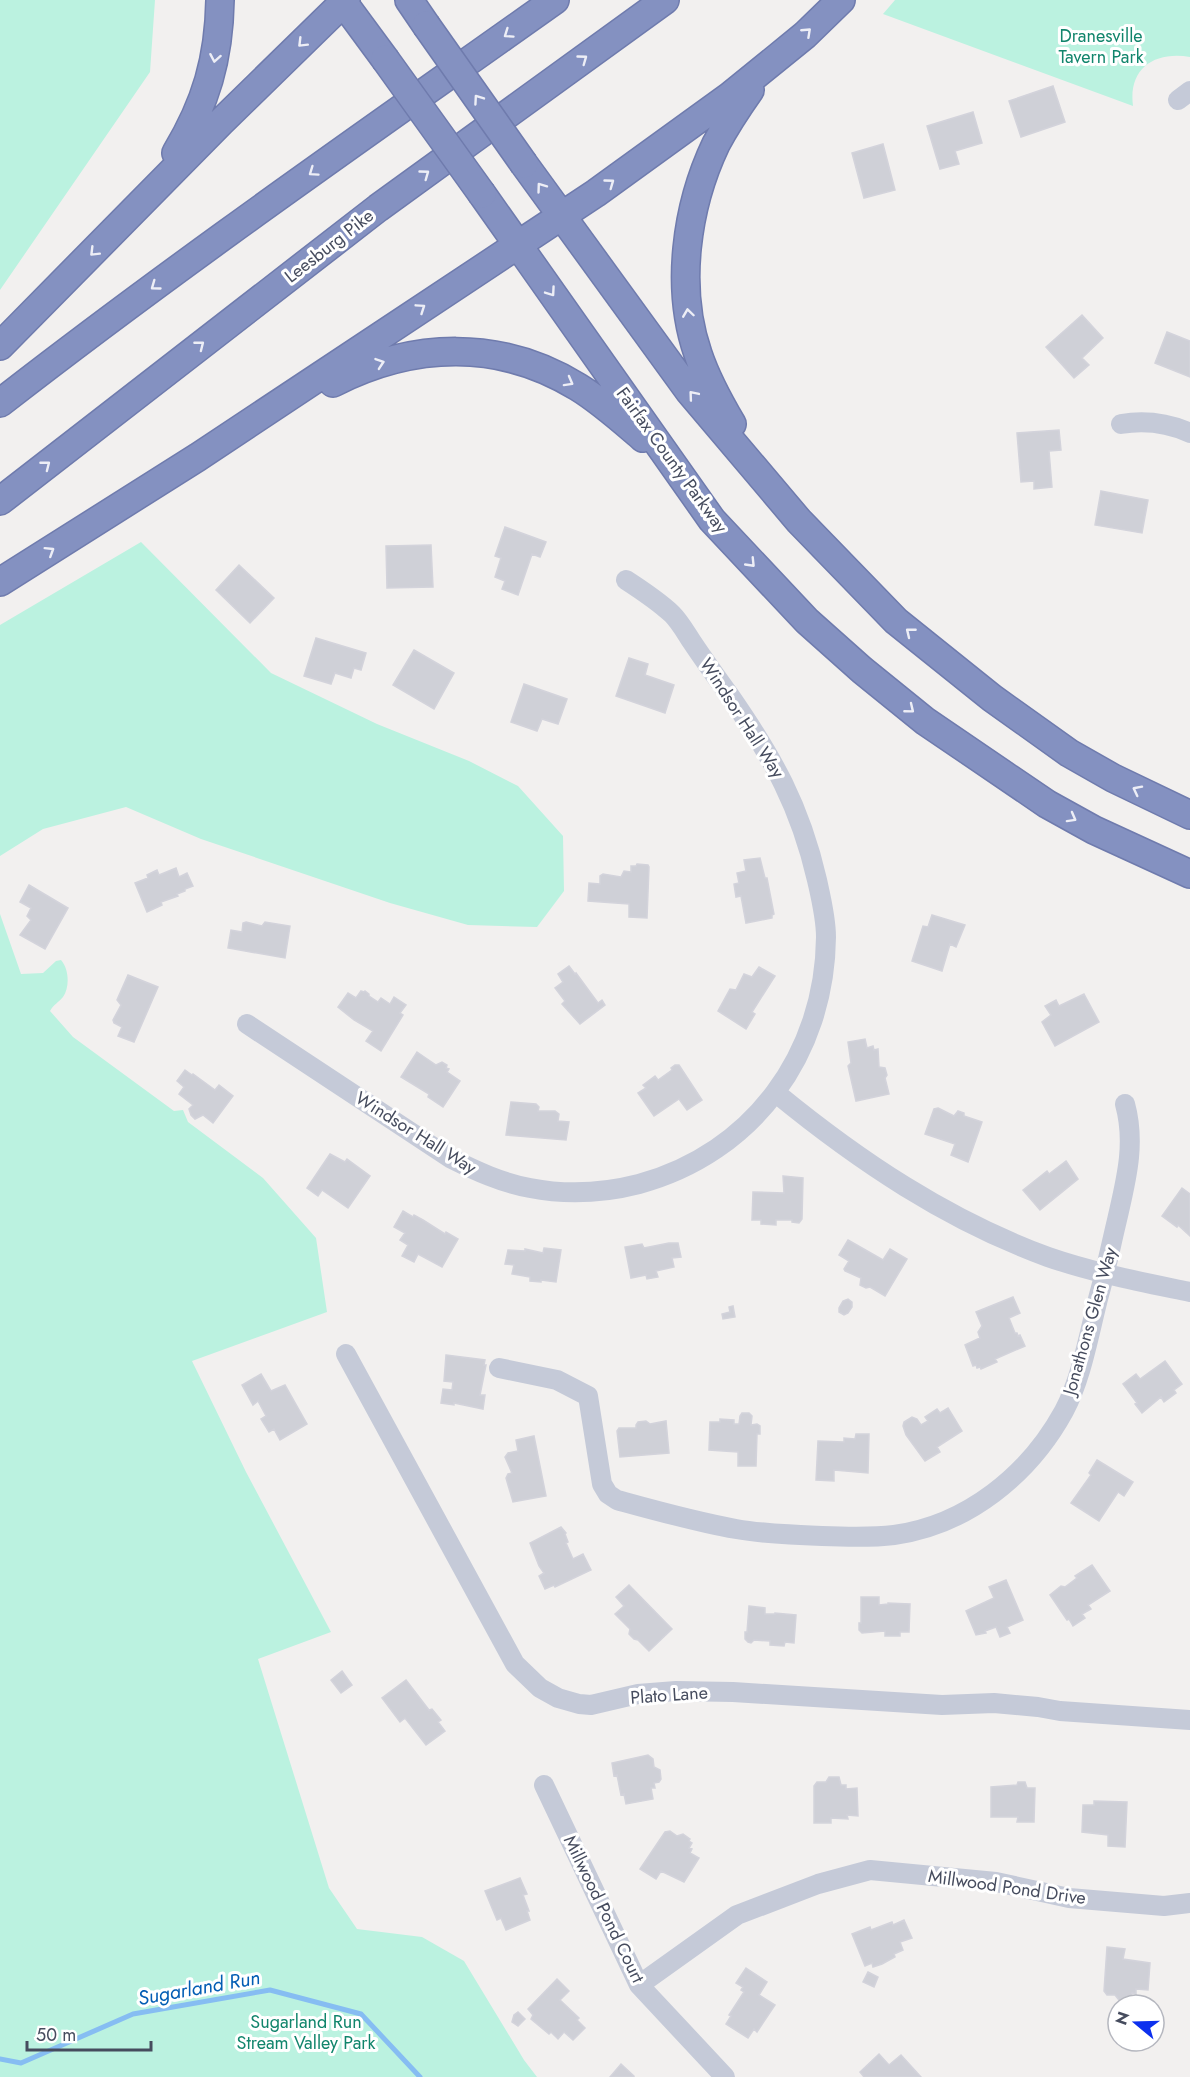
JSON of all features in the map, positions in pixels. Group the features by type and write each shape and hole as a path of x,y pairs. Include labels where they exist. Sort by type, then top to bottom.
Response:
{"highway":[{"path":"135,210 174,157 203,102 212,75 217,48 220,0"},
{"path":"409,0 524,164 689,390 799,521 896,621 992,698 1069,753 1113,778 1190,815"},
{"path":"0,403 69,349 235,228 555,0"},
{"name":"Leesburg Pike","path":"0,501 378,208 666,0"},
{"path":"0,582 198,457 562,215 730,96 805,35 841,0"},
{"path":"0,346 221,122 345,1"},
{"name":"Fairfax County Parkway","path":"345,1 712,520 807,621 862,670 925,721 1047,804 1094,830 1190,874"},
{"path":"765,479 728,417 698,354 690,326 686,268 694,206 709,163 733,114 751,87 772,63"},
{"path":"198,457 356,372 385,361 436,351 484,353 542,369 578,387 597,400 647,442 712,520"}],"street":[{"path":"1121,424 1155,423 1176,427 1190,433"},
{"name":"Windsor Hall Way","path":"247,1024 450,1158 481,1173 532,1189 594,1192 624,1188 655,1180 719,1148 757,1116 776,1093 795,1063 809,1032 819,1000 825,966 826,934 821,896 798,814 782,778 757,735 674,616 651,595 627,580"},
{"path":"776,1093 801,1114 898,1184 949,1214 1010,1242 1050,1257 1105,1274 1190,1292"},
{"name":"Jonathons Glen Way","path":"499,1368 557,1380 588,1396 602,1484 608,1494 617,1500 694,1521 738,1530 866,1538 927,1527 956,1516 985,1499 1012,1479 1050,1435 1065,1409 1077,1375 1105,1274 1130,1160 1131,1136 1125,1104"},
{"name":"Plato Lane","path":"346,1354 515,1664 540,1688 558,1698 591,1705 638,1694 676,1691 733,1692 942,1705 994,1703 1060,1711 1190,1720"},
{"name":"Millwood Pond Court","path":"544,1785 639,1985 725,2077"},
{"name":"Millwood Pond Drive","path":"639,1985 737,1915 818,1884 870,1870 996,1882 1068,1898 1164,1906 1190,1903"}],"green space":[{"path":"0,0 155,0 150,72 0,290"},
{"name":"Dranesville Tavern Park","path":"895,0 1190,0 1190,57 1166,57 1146,65 1135,81 1133,106 883,14"},
{"path":"141,542 271,673 377,724 469,761 518,786 563,836 564,891 537,927 468,925 390,903 201,839 126,807 43,829 0,856 0,625"},
{"name":"Sugarland Run Stream Valley Park","path":"0,914 21,974 43,973 56,961 61,960 64,964 67,973 67,988 63,997 50,1011 73,1037 174,1111 183,1110 188,1122 263,1178 316,1238 327,1312 192,1361 246,1472 331,1632 258,1659 329,1888 357,1929 422,1937 464,1961 524,2060 537,2077 0,2077"}],"building":[{"path":"1053,86 1065,122 1021,137 1009,101"},
{"path":"973,112 982,143 955,151 959,164 940,169 927,126"},
{"path":"883,144 895,190 864,198 852,153"},
{"path":"1082,315 1103,338 1082,358 1089,365 1074,378 1046,347"},
{"path":"1167,332 1190,341 1190,377 1155,363"},
{"path":"1059,430 1061,450 1049,451 1052,487 1034,489 1034,481 1021,482 1017,433"},
{"path":"1101,491 1148,500 1142,533 1095,525"},
{"path":"505,527 546,542 540,557 532,554 518,595 502,589 505,581 495,577 501,558 495,556"},
{"path":"431,545 433,587 387,588 386,546"},
{"path":"239,565 274,598 250,623 216,590"},
{"path":"316,638 366,653 361,670 354,668 351,678 335,673 331,684 304,676"},
{"path":"414,650 454,673 434,709 393,685"},
{"path":"629,658 648,664 645,675 674,685 665,713 616,696"},
{"path":"524,684 567,699 558,724 542,719 537,731 511,722"},
{"path":"760,858 765,878 767,878 774,914 772,918 746,923 741,896 736,897 734,884 739,883 737,873 746,871 744,860"},
{"path":"637,864 649,867 647,918 629,917 629,904 588,901 589,883 600,884 600,876 603,874 621,877 624,871 631,872 631,866"},
{"path":"176,868 179,877 187,873 193,886 177,894 178,896 161,902 162,905 147,912 135,883 148,878 147,875 157,870 159,875"},
{"path":"29,885 68,908 45,949 20,935 31,920 27,916 31,908 20,902"},
{"path":"932,915 965,925 956,947 950,944 942,971 912,961 923,926 928,927"},
{"path":"265,922 290,926 285,958 228,948 231,930 242,932 243,923 262,926"},
{"path":"569,966 598,1003 602,1000 605,1005 580,1024 562,1004 565,1001 555,988 563,982 558,974"},
{"path":"759,967 775,976 752,1012 755,1014 746,1029 718,1011 730,989 736,990 744,974 752,977"},
{"path":"128,975 158,987 134,1042 118,1036 122,1027 113,1020 121,1005 117,1000"},
{"path":"361,991 365,991 378,1002 381,998 390,1004 394,997 406,1005 400,1013 403,1015 381,1051 366,1041 373,1031 338,1007 348,993 356,998"},
{"path":"1084,994 1099,1022 1055,1046 1042,1022 1051,1015 1045,1006 1056,1000 1059,1006"},
{"path":"865,1039 867,1048 873,1046 874,1050 878,1049 879,1067 885,1068 889,1094 856,1101 848,1066 851,1063 848,1042"},
{"path":"417,1052 436,1065 442,1062 447,1065 446,1068 449,1069 447,1072 460,1081 443,1107 428,1097 429,1094 401,1077"},
{"path":"675,1065 679,1065 702,1100 687,1110 679,1099 654,1116 638,1093 646,1088 643,1085 655,1076 658,1080"},
{"path":"185,1070 215,1090 219,1085 233,1096 213,1123 203,1115 195,1119 189,1109 193,1105 179,1094 184,1087 177,1081"},
{"path":"511,1102 536,1104 539,1107 538,1111 555,1111 559,1114 558,1121 569,1122 566,1140 506,1135"},
{"path":"938,1108 954,1116 958,1111 964,1113 964,1116 982,1122 968,1162 951,1155 955,1144 925,1134 934,1109"},
{"path":"330,1154 345,1162 347,1159 370,1176 348,1208 322,1190 318,1196 307,1188"},
{"path":"1066,1161 1078,1179 1040,1210 1023,1190 1047,1171 1049,1174"},
{"path":"783,1176 803,1178 802,1219 799,1223 792,1222 792,1220 776,1220 776,1225 761,1224 761,1220 752,1220 753,1192 784,1193"},
{"path":"1182,1188 1190,1194 1190,1236 1178,1225 1177,1227 1162,1216"},
{"path":"403,1211 458,1239 442,1267 418,1254 414,1262 402,1256 408,1245 400,1240 405,1233 394,1227"},
{"path":"848,1240 883,1260 890,1249 907,1259 885,1296 870,1287 860,1285 861,1278 845,1271 849,1261 839,1255"},
{"path":"678,1243 681,1257 672,1258 674,1267 656,1271 658,1277 647,1279 646,1275 631,1278 625,1247 642,1244 644,1248"},
{"path":"544,1248 561,1250 556,1282 530,1281 530,1277 512,1274 514,1265 505,1264 508,1250 525,1251 525,1249 543,1253"},
{"path":"1013,1297 1020,1313 1009,1318 1015,1333 1020,1335 1025,1346 995,1359 997,1362 981,1369 976,1365 973,1366 965,1345 980,1338 978,1332 982,1326 976,1312"},
{"path":"848,1299 852,1302 852,1307 844,1315 839,1312 839,1308 843,1301"},
{"path":"733,1306 735,1317 723,1319 722,1314 730,1312 729,1307"},
{"path":"446,1355 485,1360 480,1395 485,1395 483,1409 454,1403 454,1405 441,1403 443,1389 452,1390 453,1382 444,1381"},
{"path":"1165,1361 1182,1384 1174,1390 1176,1393 1164,1402 1161,1397 1142,1413 1123,1384 1136,1374 1140,1379"},
{"path":"261,1374 271,1391 285,1385 307,1424 280,1440 274,1429 269,1432 261,1419 266,1416 258,1401 253,1405 242,1385"},
{"path":"948,1408 962,1431 937,1447 940,1452 925,1461 906,1435 904,1422 912,1417 917,1419 921,1425 928,1421 925,1417 937,1409 940,1413"},
{"path":"742,1413 749,1413 752,1416 751,1425 760,1426 760,1434 757,1434 756,1466 738,1466 738,1452 709,1450 710,1422 720,1422 720,1419 734,1420 734,1424 739,1424"},
{"path":"646,1421 650,1424 666,1421 669,1453 620,1457 617,1431 619,1428 636,1428 638,1422"},
{"path":"856,1434 869,1434 868,1473 834,1470 834,1481 816,1480 818,1441 844,1442 844,1438 855,1439"},
{"path":"534,1436 546,1496 513,1502 506,1478 512,1473 505,1457 508,1453 518,1451 516,1440"},
{"path":"1097,1460 1133,1482 1124,1496 1118,1492 1099,1521 1071,1503 1091,1475 1089,1473"},
{"path":"561,1527 566,1533 568,1542 566,1543 573,1559 583,1554 591,1570 555,1587 554,1585 545,1589 539,1576 544,1573 530,1543"},
{"path":"1092,1565 1110,1591 1088,1605 1091,1609 1082,1614 1085,1618 1073,1626 1050,1595 1061,1586 1065,1587 1077,1578 1075,1576"},
{"path":"1006,1580 1023,1620 1007,1627 1010,1633 1000,1637 996,1627 985,1631 986,1633 976,1635 966,1611 994,1598 989,1587"},
{"path":"629,1585 672,1629 649,1651 629,1634 630,1629 615,1614 624,1606 616,1597"},
{"path":"861,1597 879,1597 879,1605 910,1604 909,1632 900,1632 900,1636 885,1636 885,1631 862,1633 859,1630"},
{"path":"749,1606 765,1608 765,1614 796,1615 794,1643 785,1642 784,1646 770,1645 770,1641 748,1642 745,1639 745,1632 747,1632"},
{"path":"342,1671 352,1685 341,1693 331,1680"},
{"path":"406,1680 429,1710 432,1709 441,1720 438,1722 445,1731 426,1745 405,1718 400,1722 382,1698"},
{"path":"648,1755 653,1759 654,1767 660,1770 661,1779 654,1783 655,1788 651,1788 653,1799 626,1804 624,1794 621,1795 617,1775 614,1776 612,1763"},
{"path":"829,1777 839,1777 841,1785 846,1785 846,1789 857,1788 858,1816 847,1815 848,1819 831,1818 831,1823 814,1823 814,1786 817,1782 826,1782"},
{"path":"1018,1782 1025,1782 1027,1788 1035,1788 1034,1822 1017,1822 1018,1817 991,1817 991,1787 1017,1785"},
{"path":"1094,1801 1127,1802 1125,1847 1108,1846 1108,1835 1082,1832 1083,1805 1094,1805"},
{"path":"670,1831 677,1836 683,1834 690,1839 692,1843 689,1848 692,1849 690,1853 699,1858 684,1882 661,1871 656,1879 640,1869 665,1832"},
{"path":"520,1878 527,1894 523,1895 530,1920 506,1930 501,1918 497,1920 485,1891"},
{"path":"904,1920 912,1938 900,1942 903,1950 882,1964 873,1967 872,1963 865,1966 852,1934 870,1927 871,1930"},
{"path":"1107,1947 1125,1949 1123,1959 1150,1963 1148,1990 1136,1989 1136,1993 1106,1994 1104,1991"},
{"path":"746,1968 767,1982 759,1995 775,2005 757,2032 754,2029 748,2038 726,2024 744,1992 741,1990 743,1987 736,1983"},
{"path":"868,1972 878,1977 874,1987 863,1982"},
{"path":"557,1979 569,1991 560,2000 579,2018 577,2020 585,2028 573,2040 564,2032 558,2039 551,2032 549,2034 531,2019 533,2015 528,2009"},
{"path":"518,2012 525,2019 518,2026 512,2022 514,2015"},
{"path":"879,2054 889,2065 901,2055 921,2077 864,2077 860,2072"},
{"path":"621,2064 634,2076 634,2077 610,2077"}],"waterway":[{"name":"Sugarland Run","path":"0,2059 21,2063 133,2014 270,1990 361,2014 420,2077"}]}
